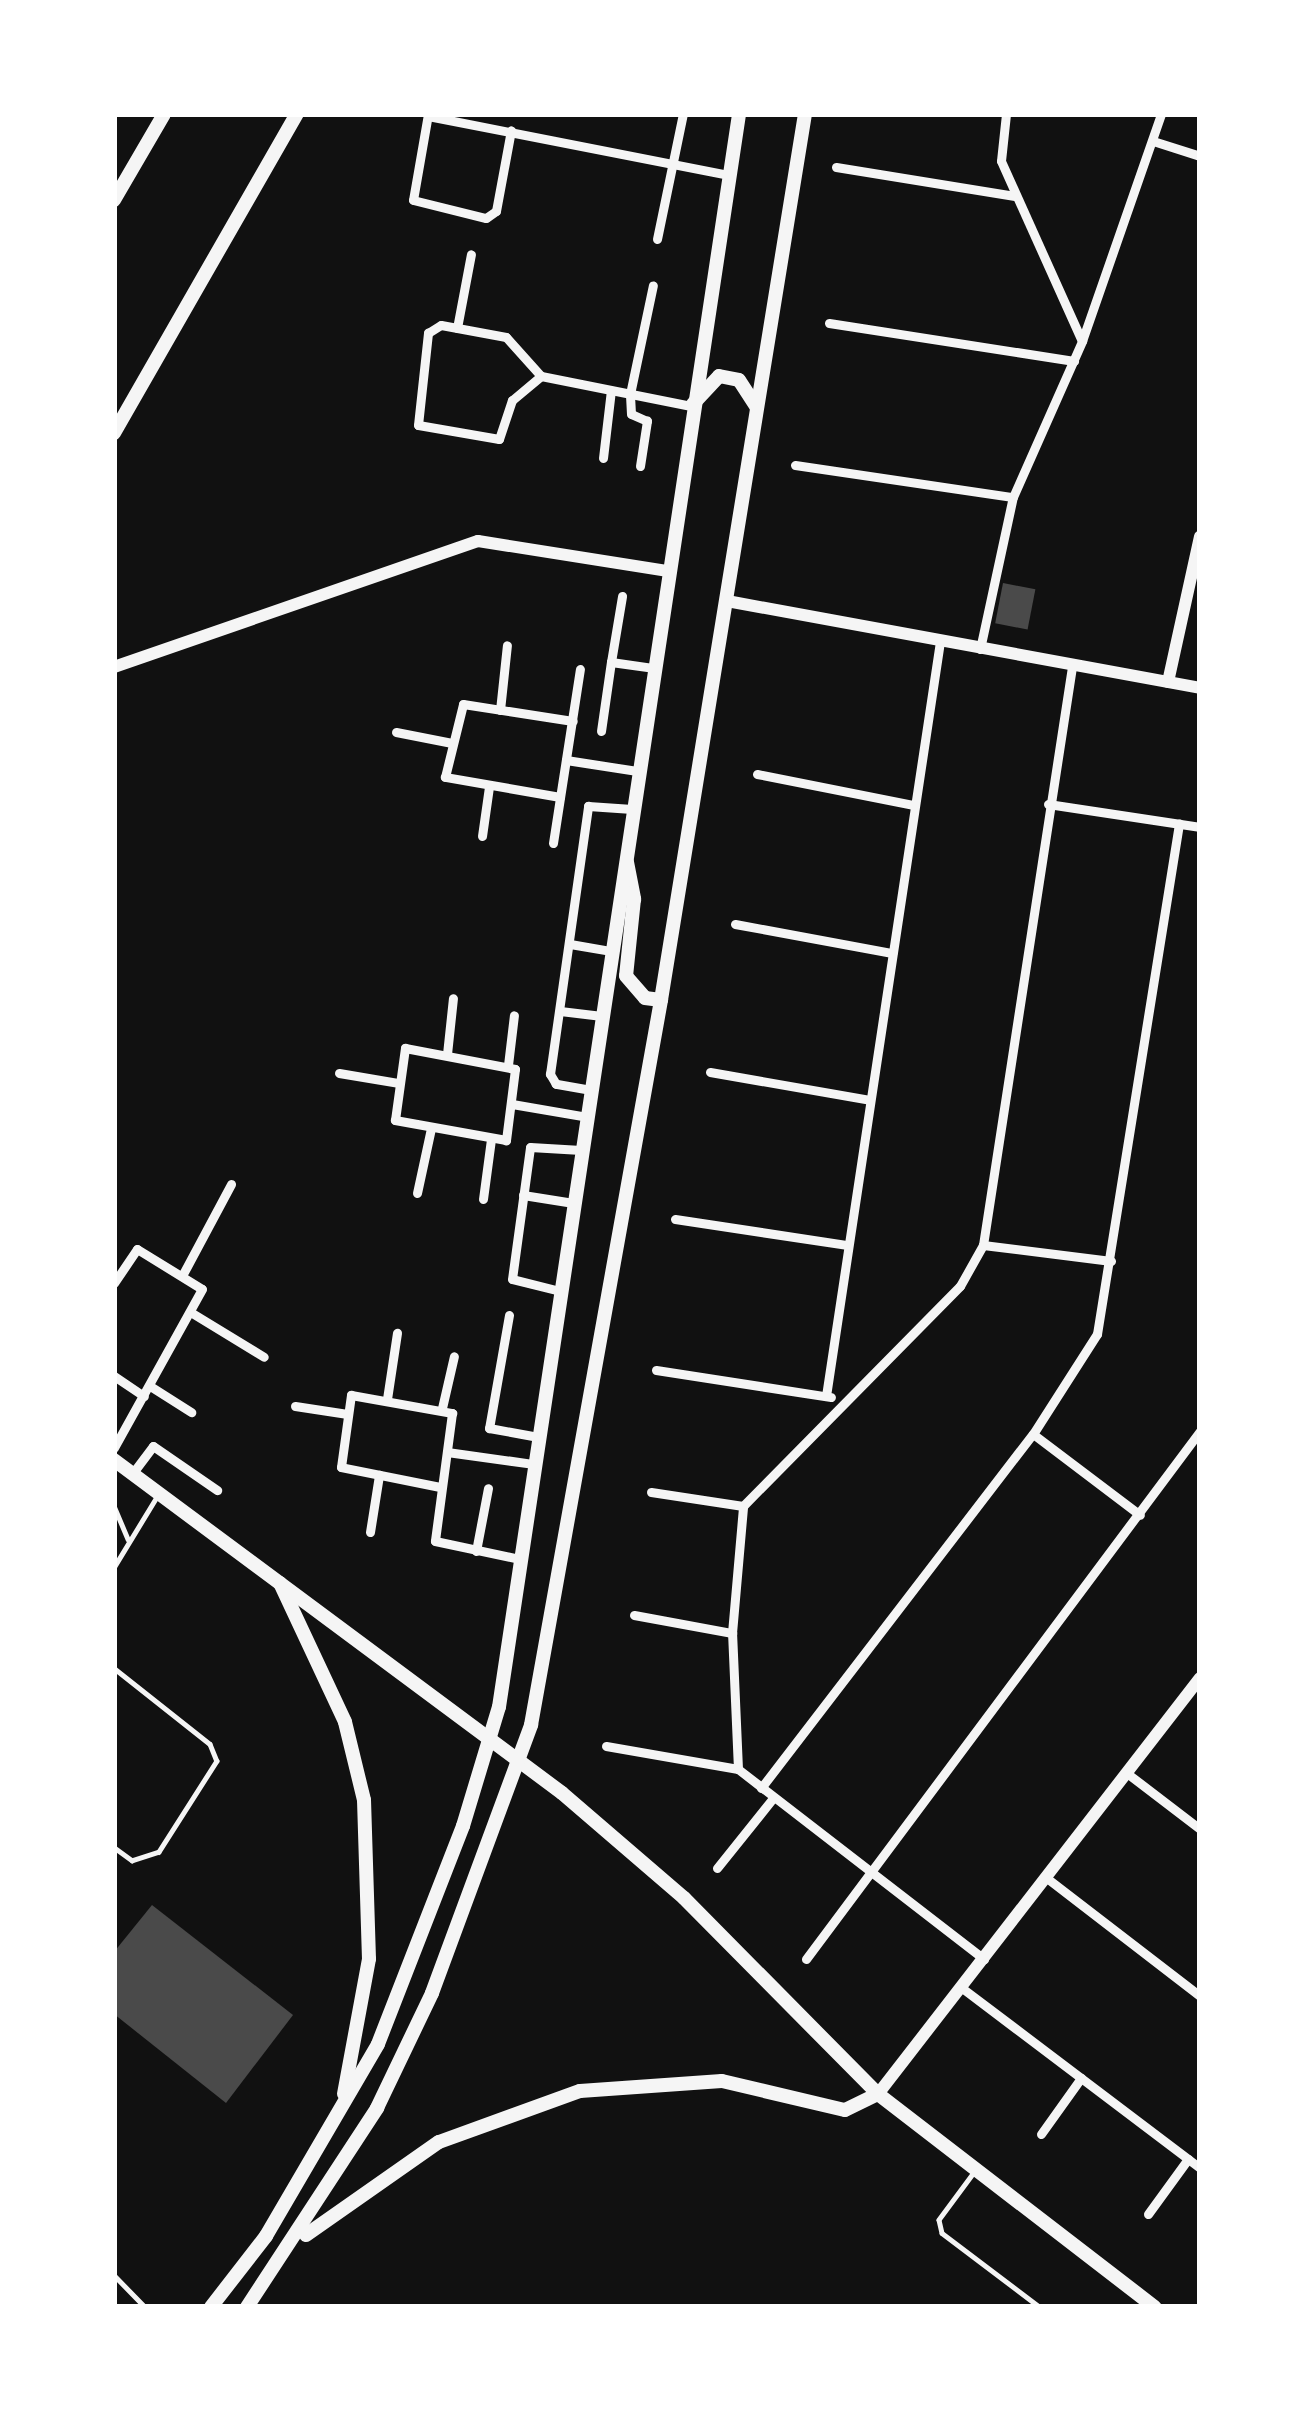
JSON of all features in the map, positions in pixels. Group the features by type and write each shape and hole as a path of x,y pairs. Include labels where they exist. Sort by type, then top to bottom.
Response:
{"main road":[{"path":"114,200 164,114"},
{"path":"114,433 297,114"},
{"path":"211,2307 266,2236 378,2044 463,1826 499,1707 691,406 739,114"},
{"path":"247,2307 292,2246 377,2108 491,1842 531,1725 661,1000 805,114"},
{"path":"691,406 707,383 730,376 750,389 758,410"},
{"path":"626,851 634,899 626,976 645,998 661,1000"},
{"path":"114,1460 562,1793 684,1898 878,2094 1149,2304"},
{"path":"278,1579 345,1722 364,1800 369,1959 342,2106"},
{"path":"292,2246 408,2158 566,2094 694,2079 777,2090 845,2110 878,2094"}],"street":[{"path":"657,238 683,114"},
{"path":"1006,114 1001,161 1082,341"},
{"path":"980,649 1012,497 1082,341 1161,114"},
{"path":"512,130 496,211 486,218 412,200 428,115 512,130 729,175"},
{"path":"1153,141 1200,156"},
{"path":"836,167 1015,196"},
{"path":"457,328 471,254"},
{"path":"640,466 647,421 631,414 629,394 652,285"},
{"path":"829,323 1074,361"},
{"path":"542,376 512,400 500,439 422,428 415,418 428,333 457,328 506,337 542,376 691,406"},
{"path":"603,458 611,390"},
{"path":"795,465 1012,497"},
{"path":"1168,682 1200,536"},
{"path":"114,668 478,541 667,571"},
{"path":"601,730 622,596"},
{"path":"727,601 1200,688"},
{"path":"826,1396 940,641"},
{"path":"500,710 507,645"},
{"path":"611,662 652,668"},
{"path":"738,1769 732,1633 743,1506 842,1398 959,1286 982,1245 1072,667"},
{"path":"553,843 580,669"},
{"path":"560,797 446,779 461,705 572,721"},
{"path":"396,732 452,743"},
{"path":"566,760 638,771"},
{"path":"758,774 914,805"},
{"path":"482,836 489,787"},
{"path":"1048,804 1200,827"},
{"path":"591,1090 552,1081 589,806 632,809"},
{"path":"761,1788 1033,1434 1097,1334 1179,824"},
{"path":"735,924 892,953"},
{"path":"571,944 611,951"},
{"path":"447,1054 453,998"},
{"path":"560,1011 602,1016"},
{"path":"508,1065 514,1015"},
{"path":"406,1048 447,1054 515,1069 508,1137 491,1139 395,1120 406,1048"},
{"path":"710,1072 870,1100"},
{"path":"339,1073 399,1082"},
{"path":"512,1105 586,1117"},
{"path":"417,1193 431,1128"},
{"path":"483,1199 491,1139"},
{"path":"560,1291 513,1284 523,1195 533,1143 581,1150"},
{"path":"183,1274 231,1184"},
{"path":"523,1195 573,1203"},
{"path":"675,1220 846,1245"},
{"path":"982,1245 1111,1262"},
{"path":"114,1282 136,1249 202,1289 114,1448"},
{"path":"192,1313 264,1358"},
{"path":"509,1316 489,1428 538,1437"},
{"path":"387,1399 397,1333"},
{"path":"442,1408 454,1356"},
{"path":"656,1370 842,1398"},
{"path":"114,1376 191,1412"},
{"path":"440,1486 340,1467 351,1395 442,1408 453,1417 435,1540 520,1559"},
{"path":"295,1406 347,1414"},
{"path":"806,1959 1200,1431"},
{"path":"1033,1434 1140,1515"},
{"path":"114,1472 132,1474 153,1446 218,1490"},
{"path":"447,1452 534,1464"},
{"path":"370,1532 379,1475"},
{"path":"476,1551 488,1488"},
{"path":"651,1492 743,1506"},
{"path":"634,1615 732,1633"},
{"path":"878,2094 1200,1678"},
{"path":"606,1746 738,1769 984,1959"},
{"path":"1128,1774 1200,1829"},
{"path":"717,1868 773,1798"},
{"path":"1048,1879 1200,1996"},
{"path":"962,1988 1200,2168"},
{"path":"1041,2134 1081,2078"},
{"path":"1148,2214 1189,2159"}],"lane":[{"path":"114,1567 159,1493"},
{"path":"114,1506 129,1542"},
{"path":"114,1667 210,1744 217,1761 159,1852 132,1861 114,1848"},
{"path":"976,2169 939,2220 942,2233 1040,2307"},
{"path":"114,2275 145,2307"}],"building":[{"path":"1003,583 1035,589 1028,630 995,623"},
{"path":"152,1905 293,2015 226,2103 114,2014 114,1952"}]}
